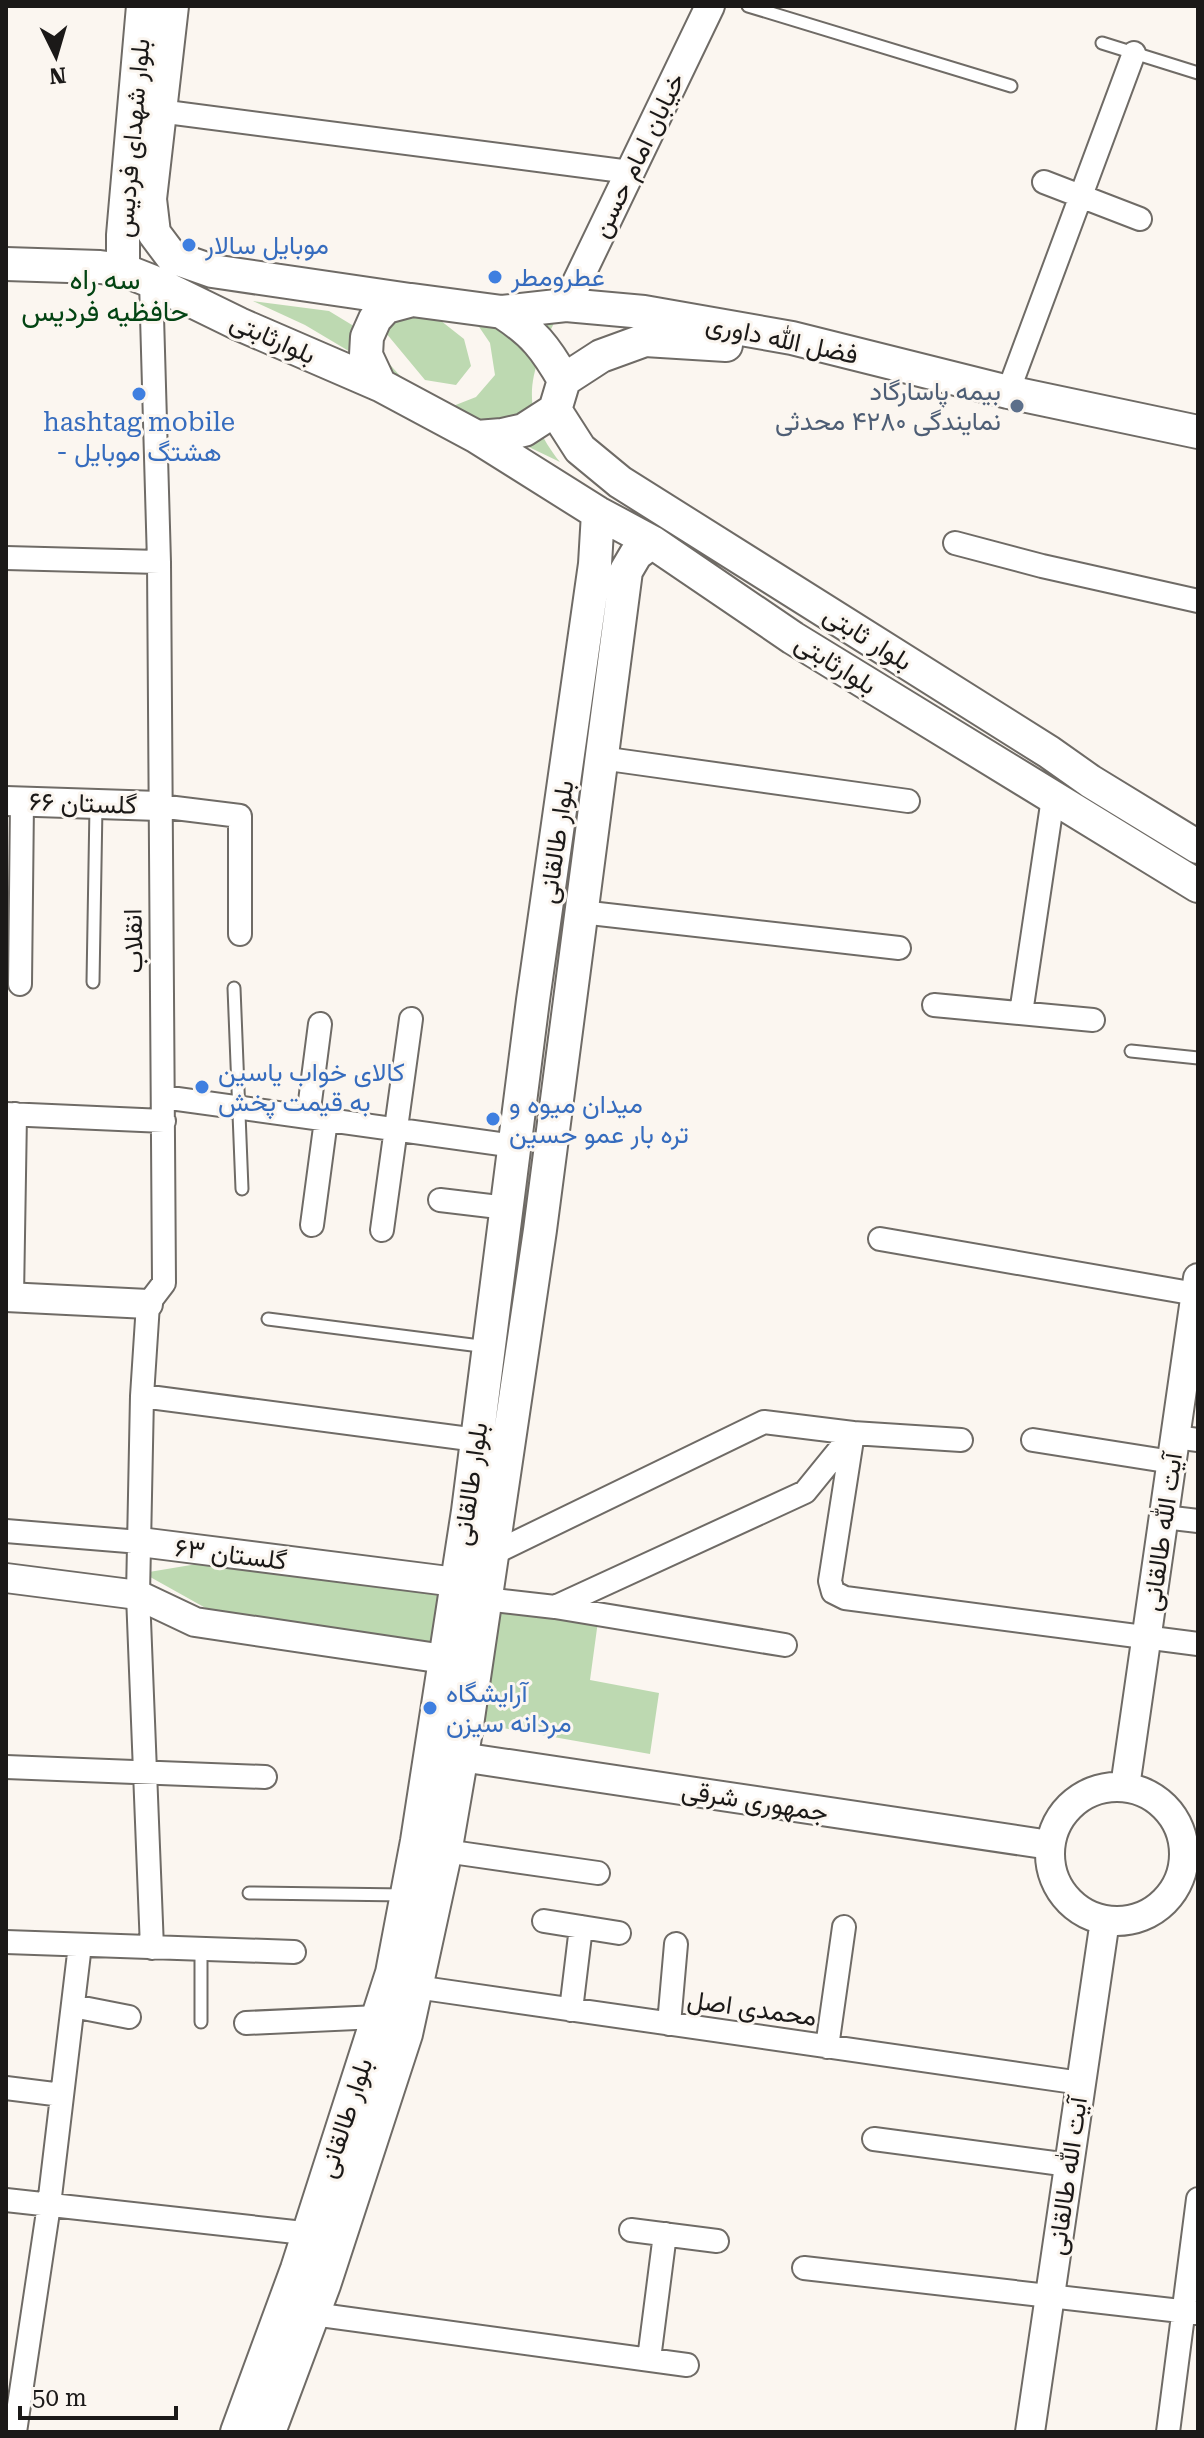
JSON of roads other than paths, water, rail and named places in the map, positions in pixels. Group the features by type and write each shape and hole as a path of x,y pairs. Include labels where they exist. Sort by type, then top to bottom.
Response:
{"main road":[{"name":"بلوار شهدای فردیس","path":"143,6 123,235 148,269"},
{"name":"بلوار شهدای فردیس","path":"148,269 154,233 150,199 172,6"},
{"path":"6,264 212,271 502,312 528,329 548,352 559,395 524,430 477,437 380,385 366,355 367,337 375,319 386,307 412,300"},
{"name":"بلوارثابتی","path":"148,269 239,324 380,385"},
{"name":"فضل الله داوری","path":"502,312 566,305 644,312 792,338 1008,392 1198,432"},
{"name":"فضل الله داوری","path":"559,395 601,356 645,340 709,343 789,355 1198,450"},
{"name":"بلوار ثابتی","path":"559,395 580,449 620,482 1198,847"},
{"name":"بلوارثابتی","path":"477,437 598,513 652,542 793,638 1198,886"},
{"name":"بلوار طالقانی","path":"237,2432 324,2235 406,2034 445,1851 540,1230 601,758 610,567 598,513"},
{"path":"610,567 652,542"},
{"name":"بلوار طالقانی","path":"269,2432 313,2314 324,2235 378,2017 392,1973 456,1582 515,1146 610,567"},
{"path":"1041,790 1049,752"},
{"path":"1041,790 1075,770"}],"street":[{"name":"خیابان امام حسن","path":"566,305 710,6"},
{"path":"1008,392 1134,53"},
{"path":"159,111 630,172"},
{"path":"1044,182 1140,219"},
{"name":"انقلاب","path":"148,269 159,562 164,1121 164,1283 148,1304 142,1396 138,1595 152,1948"},
{"path":"955,543 1198,601"},
{"path":"6,558 159,562"},
{"path":"601,758 908,801"},
{"path":"1021,1013 1041,790"},
{"path":"14,802 20,984"},
{"name":"گلستان ۶۶","path":"14,802 159,806"},
{"path":"159,806 240,816 240,934"},
{"path":"581,912 899,948"},
{"path":"934,1005 1093,1020"},
{"path":"382,1230 411,1019"},
{"path":"312,1225 320,1024"},
{"path":"163,1097 515,1146"},
{"path":"148,1304 9,1297 10,1114 164,1121"},
{"path":"440,1200 507,1208"},
{"path":"880,1239 1197,1286"},
{"name":"آیت الله طالقانی","path":"1125,1787 1164,1517 1182,1446 1197,1286"},
{"path":"142,1396 477,1440"},
{"path":"492,1554 764,1422 853,1433 961,1440"},
{"path":"555,1607 805,1492 853,1433"},
{"path":"853,1433 830,1581 833,1592 845,1598 1198,1644"},
{"path":"1033,1440 1182,1446"},
{"path":"1164,1517 1198,1521"},
{"name":"گلستان ۶۳","path":"6,1531 140,1542 456,1582"},
{"path":"6,1578 138,1595 195,1622 444,1659"},
{"path":"485,1599 555,1607 785,1645"},
{"name":"جمهوری شرقی","path":"461,1757 1050,1845"},
{"path":"6,1767 265,1777"},
{"path":"1104,1787 1125,1787 1146,1792 1163,1804 1176,1820 1191,1862 1166,1900 1148,1914 1127,1920 1105,1920 1085,1913 1069,1901 1056,1885 1050,1865 1050,1845 1055,1824 1067,1807 1084,1794 1104,1787"},
{"path":"445,1851 598,1873"},
{"name":"آیت الله طالقانی","path":"1030,2432 1105,1920"},
{"path":"544,1921 619,1933"},
{"path":"571,2010 581,1927"},
{"path":"827,2047 844,1927"},
{"path":"6,1942 294,1952"},
{"path":"669,2024 676,1944"},
{"path":"15,2432 16,2362 49,2205 80,1945"},
{"name":"محمدی اصل","path":"416,1987 1081,2083"},
{"path":"73,2006 129,2017"},
{"path":"246,2023 378,2017"},
{"path":"6,2088 62,2095"},
{"path":"874,2139 1069,2165"},
{"path":"1168,2432 1191,2312 1198,2199"},
{"path":"6,2200 324,2235"},
{"path":"631,2230 717,2241"},
{"path":"649,2359 665,2234"},
{"path":"804,2268 1191,2312"},
{"path":"313,2314 687,2365"}],"lane":[{"path":"748,6 1011,86"},
{"path":"1102,43 1198,73"},
{"path":"93,982 96,804"},
{"path":"234,988 242,1189"},
{"path":"1131,1051 1198,1058"},
{"path":"268,1319 489,1347"},
{"path":"249,1893 406,1895"},
{"path":"201,1949 201,2022"}],"place":[{"name":"موبایل سالار","path":"189,245"},
{"name":"عطرومطر","path":"495,277"},
{"name":"hashtag mobile - هشتگ موبایل","path":"139,394"},
{"name":"بیمه پاسارگاد نمایندگی ۴۲۸۰ محدثی","path":"1017,406"},
{"name":"کالای خواب یاسین به قیمت پخش","path":"202,1087"},
{"name":"میدان میوه و تره بار عمو حسین","path":"493,1119"},
{"name":"آرایشگاه مردانه سیزن","path":"430,1708"}],"district":[{"name":"سه راه حافظیه فردیس","path":"105,295"}]}
